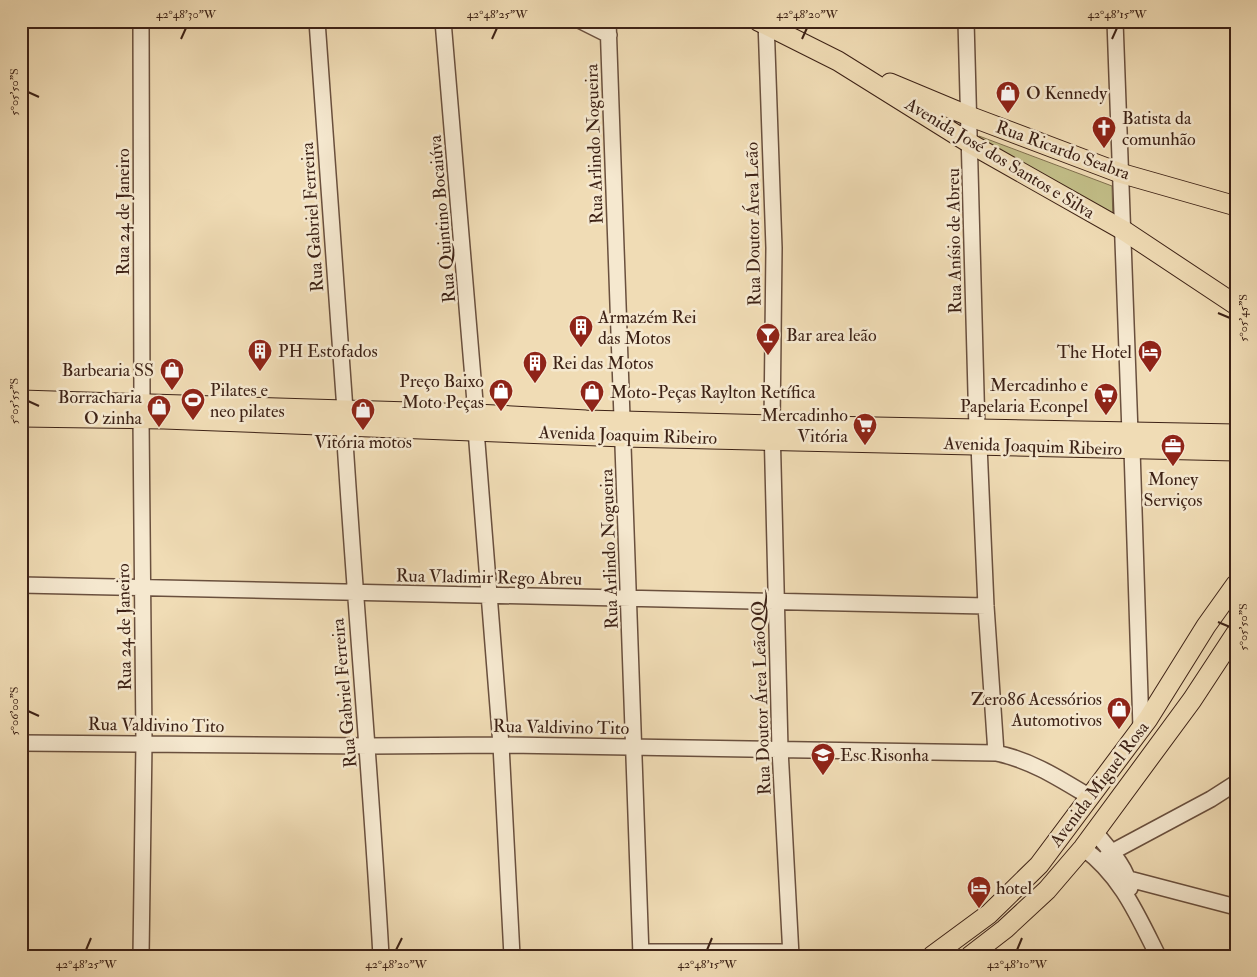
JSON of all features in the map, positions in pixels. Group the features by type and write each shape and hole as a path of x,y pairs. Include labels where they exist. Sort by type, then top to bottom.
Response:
{"main road":[{"name":"Avenida José dos Santos e Silva","path":"763,23 838,61 971,144 1123,230 1236,305"},
{"name":"Rua Ricardo Seabra","path":"838,61 970,116 1120,173 1236,206"},
{"name":"Avenida Joaquim Ribeiro","path":"21,400 141,411 476,422 622,429 1131,441 1236,451"},
{"name":"Avenida Joaquim Ribeiro","path":"21,417 141,411"},
{"name":"Avenida Joaquim Ribeiro","path":"1131,441 1236,434"},
{"name":"Avenida Miguel Rosa","path":"932,956 989,914 1039,865 1141,728 1236,584"},
{"name":"Avenida Miguel Rosa","path":"970,956 1005,929 1047,890 1083,848 1192,700 1236,633"}],"street":[{"name":"Rua 24 de Janeiro","path":"142,21 141,411 144,742 142,956"},
{"name":"Rua Gabriel Ferreira","path":"317,21 354,593 368,746 381,956"},
{"name":"Rua Quintino Bocaiúva","path":"443,21 501,745 512,956"},
{"path":"581,21 609,28"},
{"name":"Rua Anísio de Abreu","path":"966,21 978,437 986,606 996,752"},
{"path":"1115,21 1141,728"},
{"name":"Rua Doutor Área Leão","path":"763,23 774,248 772,432"},
{"name":"Rua Arlindo Nogueira","path":"609,28 641,954"},
{"name":"Rua Doutor Área LeãoQQ","path":"772,432 778,602 780,748 791,954"},
{"name":"Rua Vladimir Rego Abreu","path":"21,586 986,606"},
{"name":"Rua Valdivino Tito","path":"21,743 144,742 368,746 501,745 996,752 1024,760 1059,778 1090,798"},
{"path":"1107,857 1236,783"},
{"path":"1094,832 1133,904 1158,956"},
{"path":"1083,848 1107,857 1129,879 1236,908"},
{"path":"1129,879 1133,904"},
{"path":"641,954 791,954"}],"shaded area":[{"path":"979,136 1112,186 1113,223 978,143"}],"place":[{"name":"O Kennedy","path":"1008,114"},
{"name":"Batista da comunhão","path":"1104,149"},
{"name":"Armazém Rei das Motos","path":"581,348"},
{"name":"Bar area leão","path":"768,356"},
{"name":"PH Estofados","path":"260,372"},
{"name":"The Hotel","path":"1150,373"},
{"name":"Rei das Motos","path":"535,384"},
{"name":"Barbearia SS","path":"172,391"},
{"name":"Preço Baixo Moto Peças","path":"501,412"},
{"name":"Moto-Peças Raylton Retífica","path":"592,413"},
{"name":"Mercadinho e Papelaria Econpel","path":"1106,416"},
{"name":"Pilates e neo pilates","path":"193,421"},
{"name":"Borracharia O zinha","path":"159,428"},
{"name":"Vitória motos","path":"363,431"},
{"name":"Mercadinho Vitória","path":"865,446"},
{"name":"Money Serviços","path":"1173,467"},
{"name":"Zero86 Acessórios Automotivos","path":"1119,730"},
{"name":"Esc Risonha","path":"823,776"},
{"name":"hotel","path":"979,909"}]}
